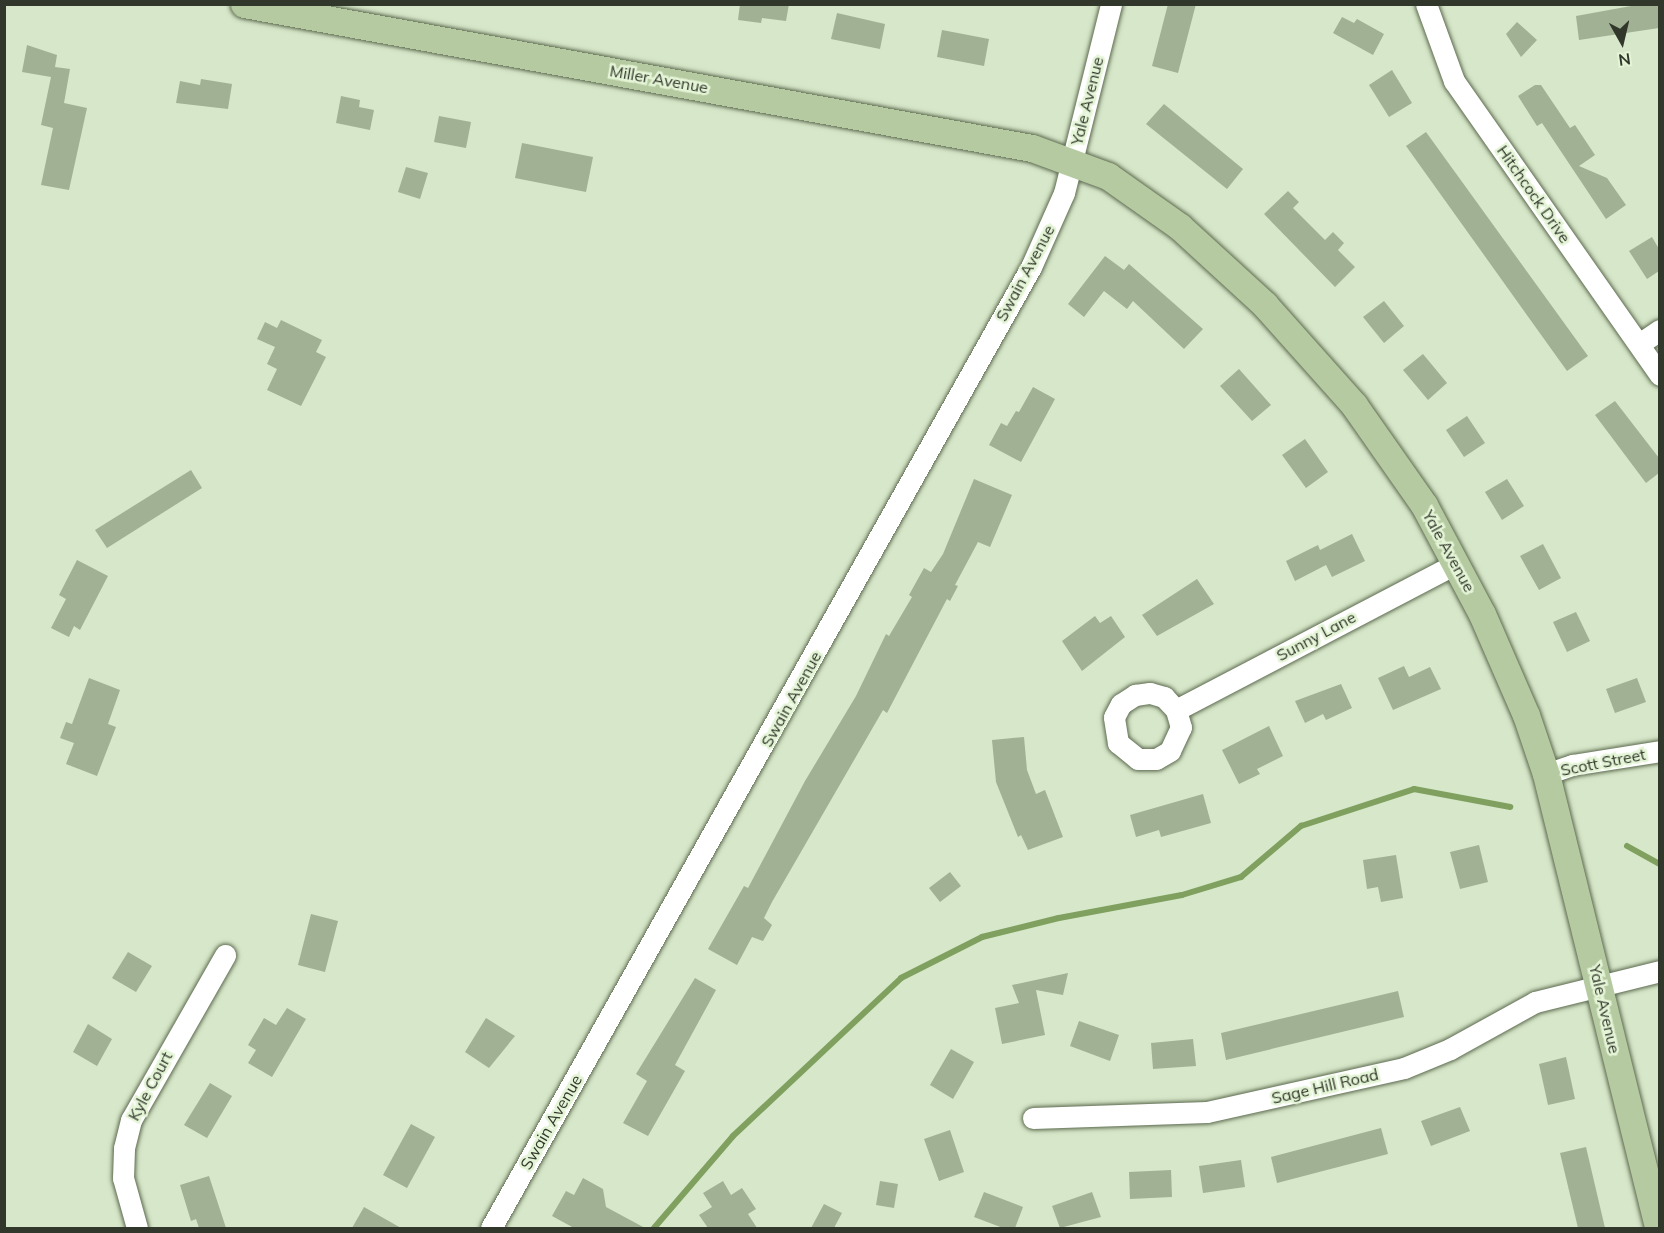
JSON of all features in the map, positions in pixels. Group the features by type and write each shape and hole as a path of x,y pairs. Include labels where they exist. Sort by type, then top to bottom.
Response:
{"main road":[{"name":"Miller Avenue","path":"244,4 966,134 1072,160"},
{"name":"Yale Avenue","path":"1072,160 1108,176 1144,199 1195,240 1265,305 1354,405 1424,505 1457,563 1506,665 1546,774 1658,1228"}],"street":[{"name":"Yale Avenue","path":"1072,160 1111,4"},
{"name":"Hitchcock Drive","path":"1426,4 1454,81 1659,375"},
{"name":"Swain Avenue","path":"491,1228 1031,267 1064,193 1072,160"},
{"path":"1639,344 1659,330"},
{"name":"Sunny Lane","path":"1176,710 1457,563"},
{"name":"Scott Street","path":"1546,774 1572,765 1659,751"},
{"name":"Kyle Court","path":"137,1228 123,1178 124,1148 130,1120 225,955"},
{"name":"Sage Hill Road","path":"1033,1118 1207,1112 1393,1070 1428,1059 1535,1002 1599,984 1659,971"}],"building":[{"path":"740,4 789,4 786,21 762,18 761,23 738,20"},
{"path":"1168,4 1196,4 1178,73 1152,66"},
{"path":"1642,4 1659,4 1659,28 1579,40 1576,16"},
{"path":"837,13 885,24 880,49 831,39"},
{"path":"1342,17 1354,23 1357,19 1384,34 1373,55 1333,33"},
{"path":"1517,22 1537,40 1521,57 1506,34"},
{"path":"942,30 989,39 984,66 937,57"},
{"path":"27,45 57,55 55,67 70,69 64,103 87,108 69,190 41,185 53,128 41,125 51,77 22,72"},
{"path":"1392,70 1412,103 1389,117 1369,85"},
{"path":"201,79 232,84 228,109 176,103 180,81 200,85"},
{"path":"1535,85 1541,85 1570,128 1575,125 1595,155 1579,166 1607,178 1626,205 1606,219 1542,123 1537,126 1518,96"},
{"path":"341,96 360,100 359,107 374,110 370,130 336,123"},
{"path":"1164,104 1243,169 1227,189 1146,124"},
{"path":"439,116 471,122 466,148 434,142"},
{"path":"1426,132 1588,356 1567,371 1406,146"},
{"path":"522,143 593,157 586,192 515,178"},
{"path":"406,167 428,173 420,199 398,192"},
{"path":"1288,191 1299,202 1293,208 1325,240 1333,232 1344,243 1338,250 1355,267 1335,287 1264,214"},
{"path":"1652,237 1659,249 1659,271 1647,279 1629,251"},
{"path":"1105,256 1124,270 1129,264 1203,329 1184,349 1133,301 1127,309 1104,291 1084,317 1068,304"},
{"path":"1384,301 1404,326 1384,343 1363,317"},
{"path":"281,320 322,340 316,352 326,357 301,406 267,390 277,369 267,364 275,347 257,339 265,322 277,328"},
{"path":"1423,354 1447,383 1428,400 1403,370"},
{"path":"1239,369 1271,405 1252,421 1220,386"},
{"path":"1033,387 1055,399 1021,462 989,445 1001,423 1007,426 1016,411 1019,412"},
{"path":"1615,401 1659,458 1659,473 1646,483 1595,415"},
{"path":"1467,416 1485,443 1464,457 1446,430"},
{"path":"1305,439 1328,472 1306,488 1282,455"},
{"path":"191,470 202,488 107,548 95,530"},
{"path":"974,479 1012,495 990,547 978,542 955,585 958,586 950,601 947,599 887,713 883,710 772,902 764,918 772,925 763,941 752,937 737,965 708,949 744,886 748,888 805,781 856,696 886,634 889,636 912,597 909,595 924,568 931,572 943,554"},
{"path":"1507,479 1524,506 1502,520 1485,492"},
{"path":"1352,534 1365,561 1332,577 1326,565 1295,581 1286,561 1318,545 1320,550"},
{"path":"1543,544 1561,578 1539,590 1520,556"},
{"path":"77,560 108,576 80,630 74,626 69,637 51,628 66,599 59,595"},
{"path":"1197,579 1214,604 1157,636 1142,615"},
{"path":"1576,612 1590,641 1567,652 1553,622"},
{"path":"1095,616 1100,623 1111,616 1125,637 1082,671 1062,641"},
{"path":"1404,666 1409,677 1430,667 1441,689 1393,710 1378,678"},
{"path":"89,678 120,690 108,724 116,727 97,776 66,764 74,743 60,738 66,722 72,724"},
{"path":"1637,678 1646,702 1615,713 1606,689"},
{"path":"1341,684 1352,708 1326,720 1323,714 1305,723 1295,701"},
{"path":"1269,726 1283,756 1257,769 1260,774 1239,784 1222,750"},
{"path":"1024,737 1027,770 1036,794 1045,790 1063,837 1028,850 1021,835 1018,837 996,782 992,740"},
{"path":"1203,794 1211,823 1161,837 1159,830 1136,837 1130,815"},
{"path":"1479,845 1488,882 1460,889 1450,852"},
{"path":"1396,855 1403,898 1381,902 1378,887 1367,889 1363,860"},
{"path":"950,872 961,886 940,902 929,888"},
{"path":"311,914 338,921 325,972 298,965"},
{"path":"128,952 152,966 136,992 112,978"},
{"path":"1068,973 1063,995 1036,990 1045,1035 1002,1044 995,1008 1019,1003 1012,985"},
{"path":"695,978 716,990 675,1065 685,1071 648,1136 623,1123 647,1081 636,1074"},
{"path":"1398,991 1404,1017 1226,1060 1221,1033"},
{"path":"287,1008 306,1019 272,1077 248,1063 256,1050 248,1045 264,1018 276,1025"},
{"path":"486,1018 515,1036 489,1068 465,1052"},
{"path":"1079,1021 1119,1035 1110,1061 1070,1046"},
{"path":"88,1024 112,1039 97,1066 73,1052"},
{"path":"1193,1039 1196,1066 1153,1069 1151,1043"},
{"path":"951,1049 974,1062 953,1099 930,1085"},
{"path":"1566,1057 1575,1099 1548,1105 1539,1064"},
{"path":"210,1083 232,1096 207,1138 184,1125"},
{"path":"1460,1107 1470,1131 1431,1146 1421,1121"},
{"path":"411,1124 435,1137 407,1188 383,1175"},
{"path":"1381,1128 1388,1154 1277,1183 1271,1157"},
{"path":"950,1130 964,1172 939,1181 924,1139"},
{"path":"1586,1147 1605,1228 1578,1228 1560,1153"},
{"path":"1241,1160 1245,1187 1203,1193 1199,1166"},
{"path":"1171,1170 1172,1197 1130,1199 1129,1172"},
{"path":"209,1176 226,1228 199,1228 196,1219 191,1221 180,1185"},
{"path":"583,1178 603,1189 606,1207 645,1228 574,1228 552,1216 566,1191 574,1195"},
{"path":"723,1181 731,1195 742,1188 756,1209 748,1214 757,1228 708,1228 699,1215 712,1207 703,1193"},
{"path":"880,1181 898,1184 894,1208 876,1205"},
{"path":"984,1192 1023,1207 1015,1228 1003,1228 974,1217"},
{"path":"1092,1192 1101,1217 1060,1228 1052,1206"},
{"path":"824,1204 842,1213 834,1228 811,1228"},
{"path":"364,1207 401,1228 352,1228"}],"waterway":[{"path":"654,1228 733,1136 901,978 982,937 1059,918 1182,895 1241,877 1301,826 1414,789 1510,807"},
{"path":"1627,846 1660,864"}]}
